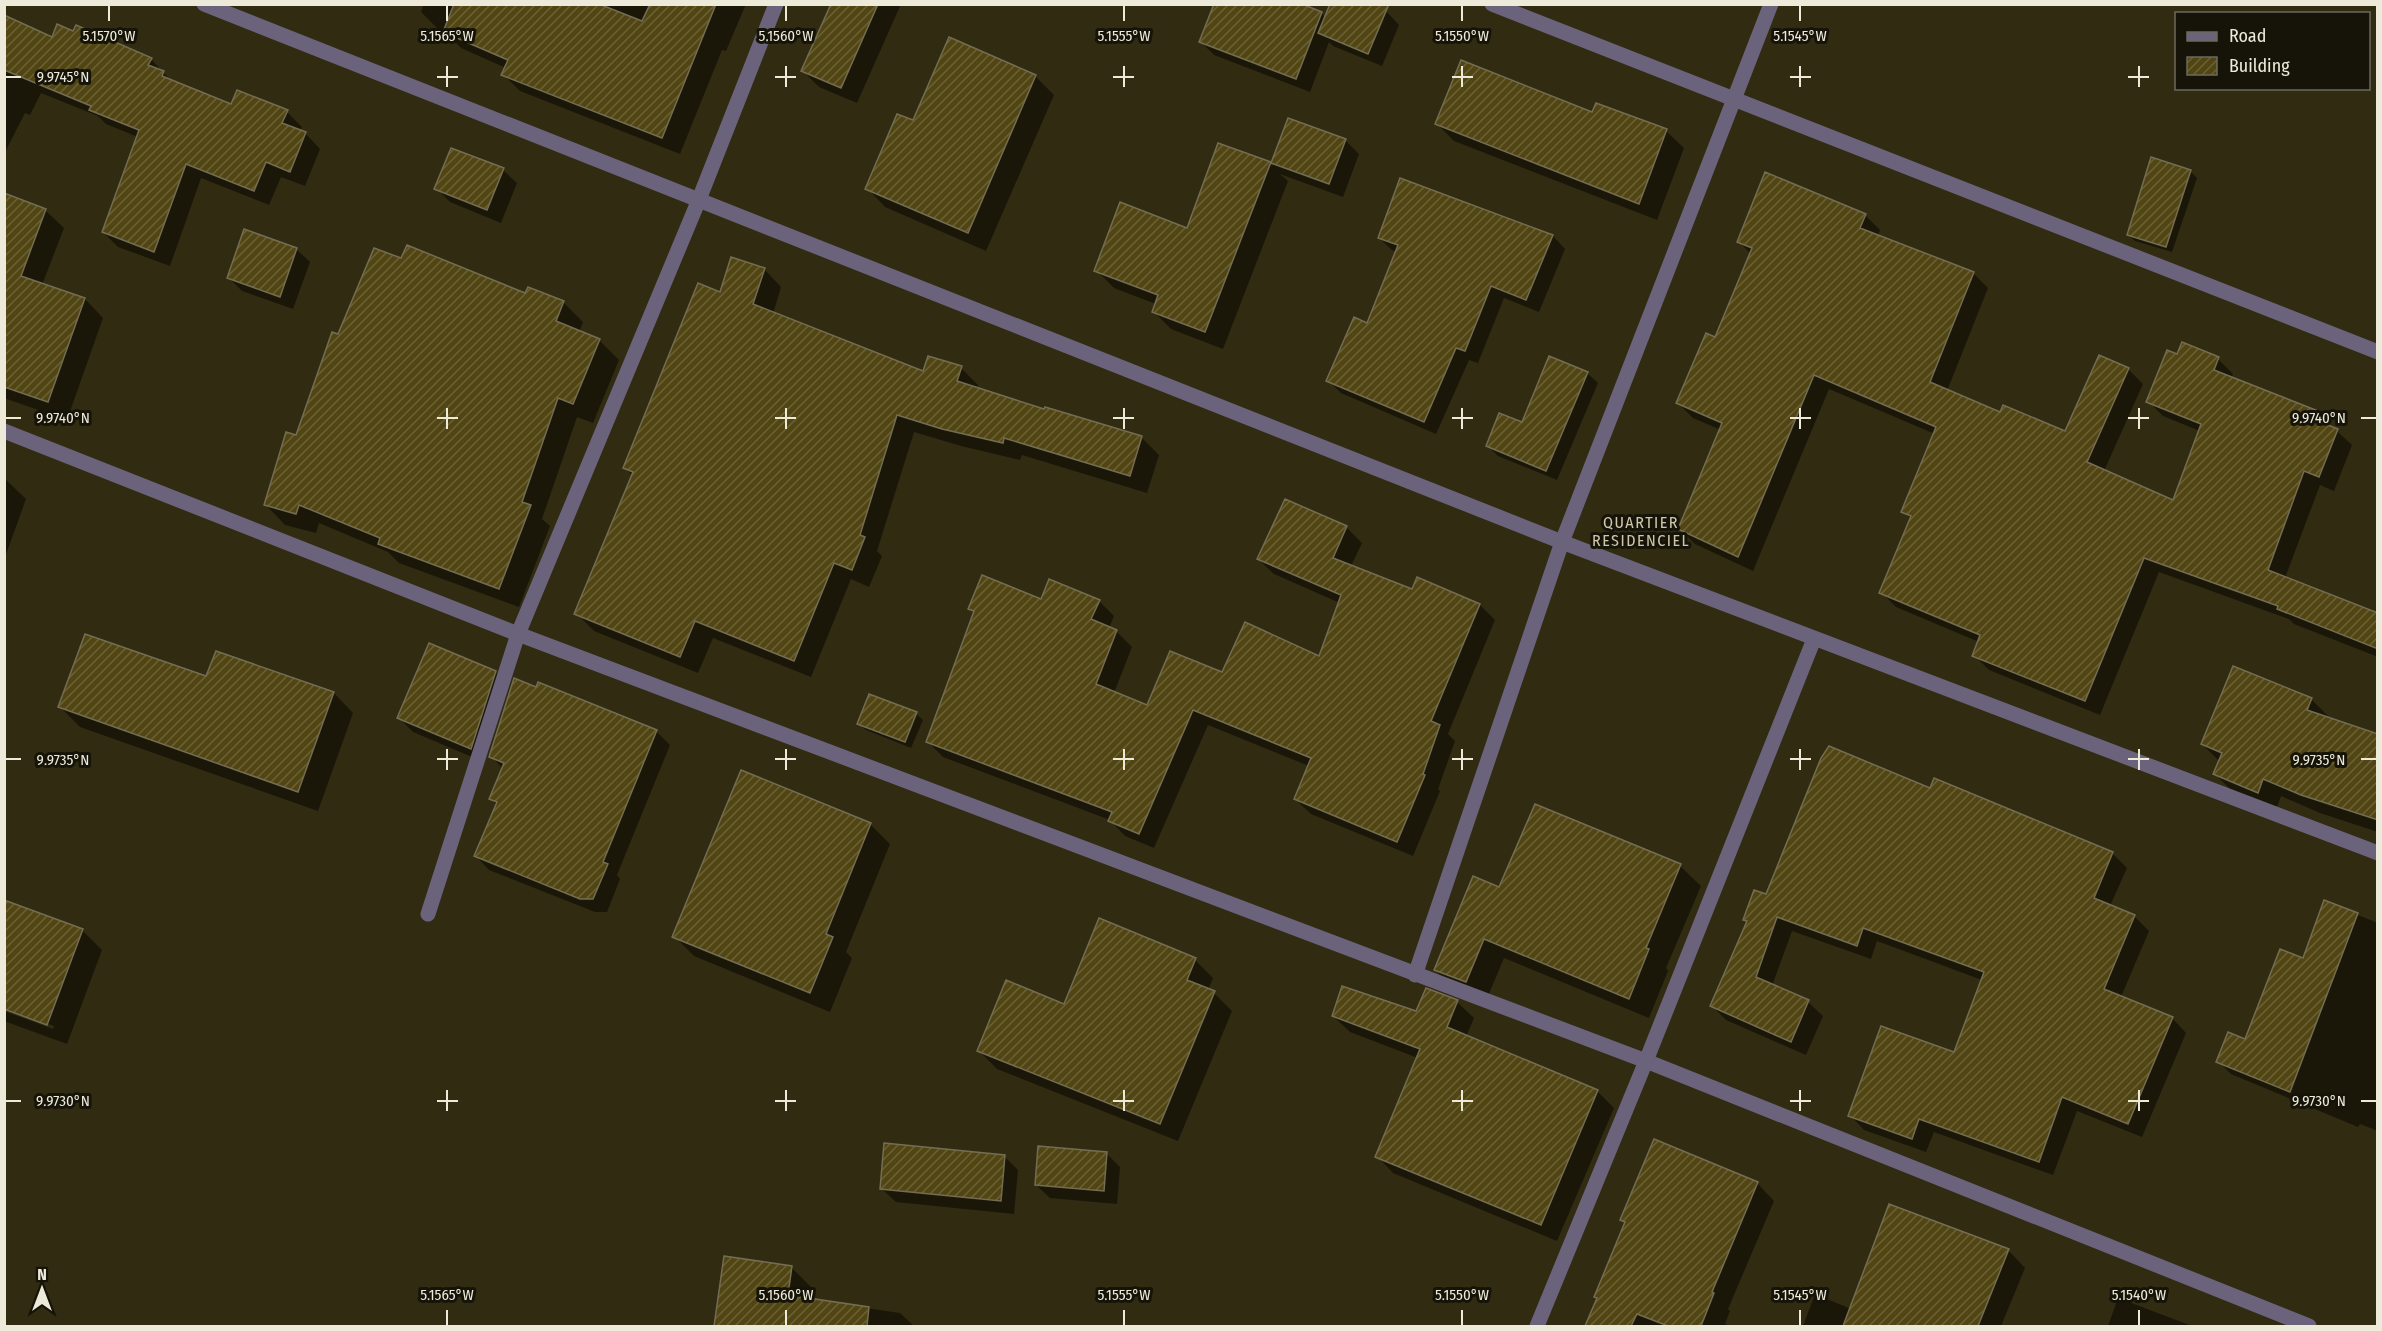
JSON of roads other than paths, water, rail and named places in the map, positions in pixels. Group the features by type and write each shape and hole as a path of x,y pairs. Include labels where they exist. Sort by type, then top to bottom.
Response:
{"street":[{"path":"204,4 698,202 1562,542 2378,854"},
{"path":"428,914 518,634 698,202 776,4"},
{"path":"1492,4 2378,352"},
{"path":"1415,975 1562,542 1772,4"},
{"path":"4,431 518,634 1646,1061 2309,1326"},
{"path":"1537,1326 1646,1061 1814,639"}],"district":[{"name":"QUARTIER RESIDENCIEL","path":"1641,531"}]}
